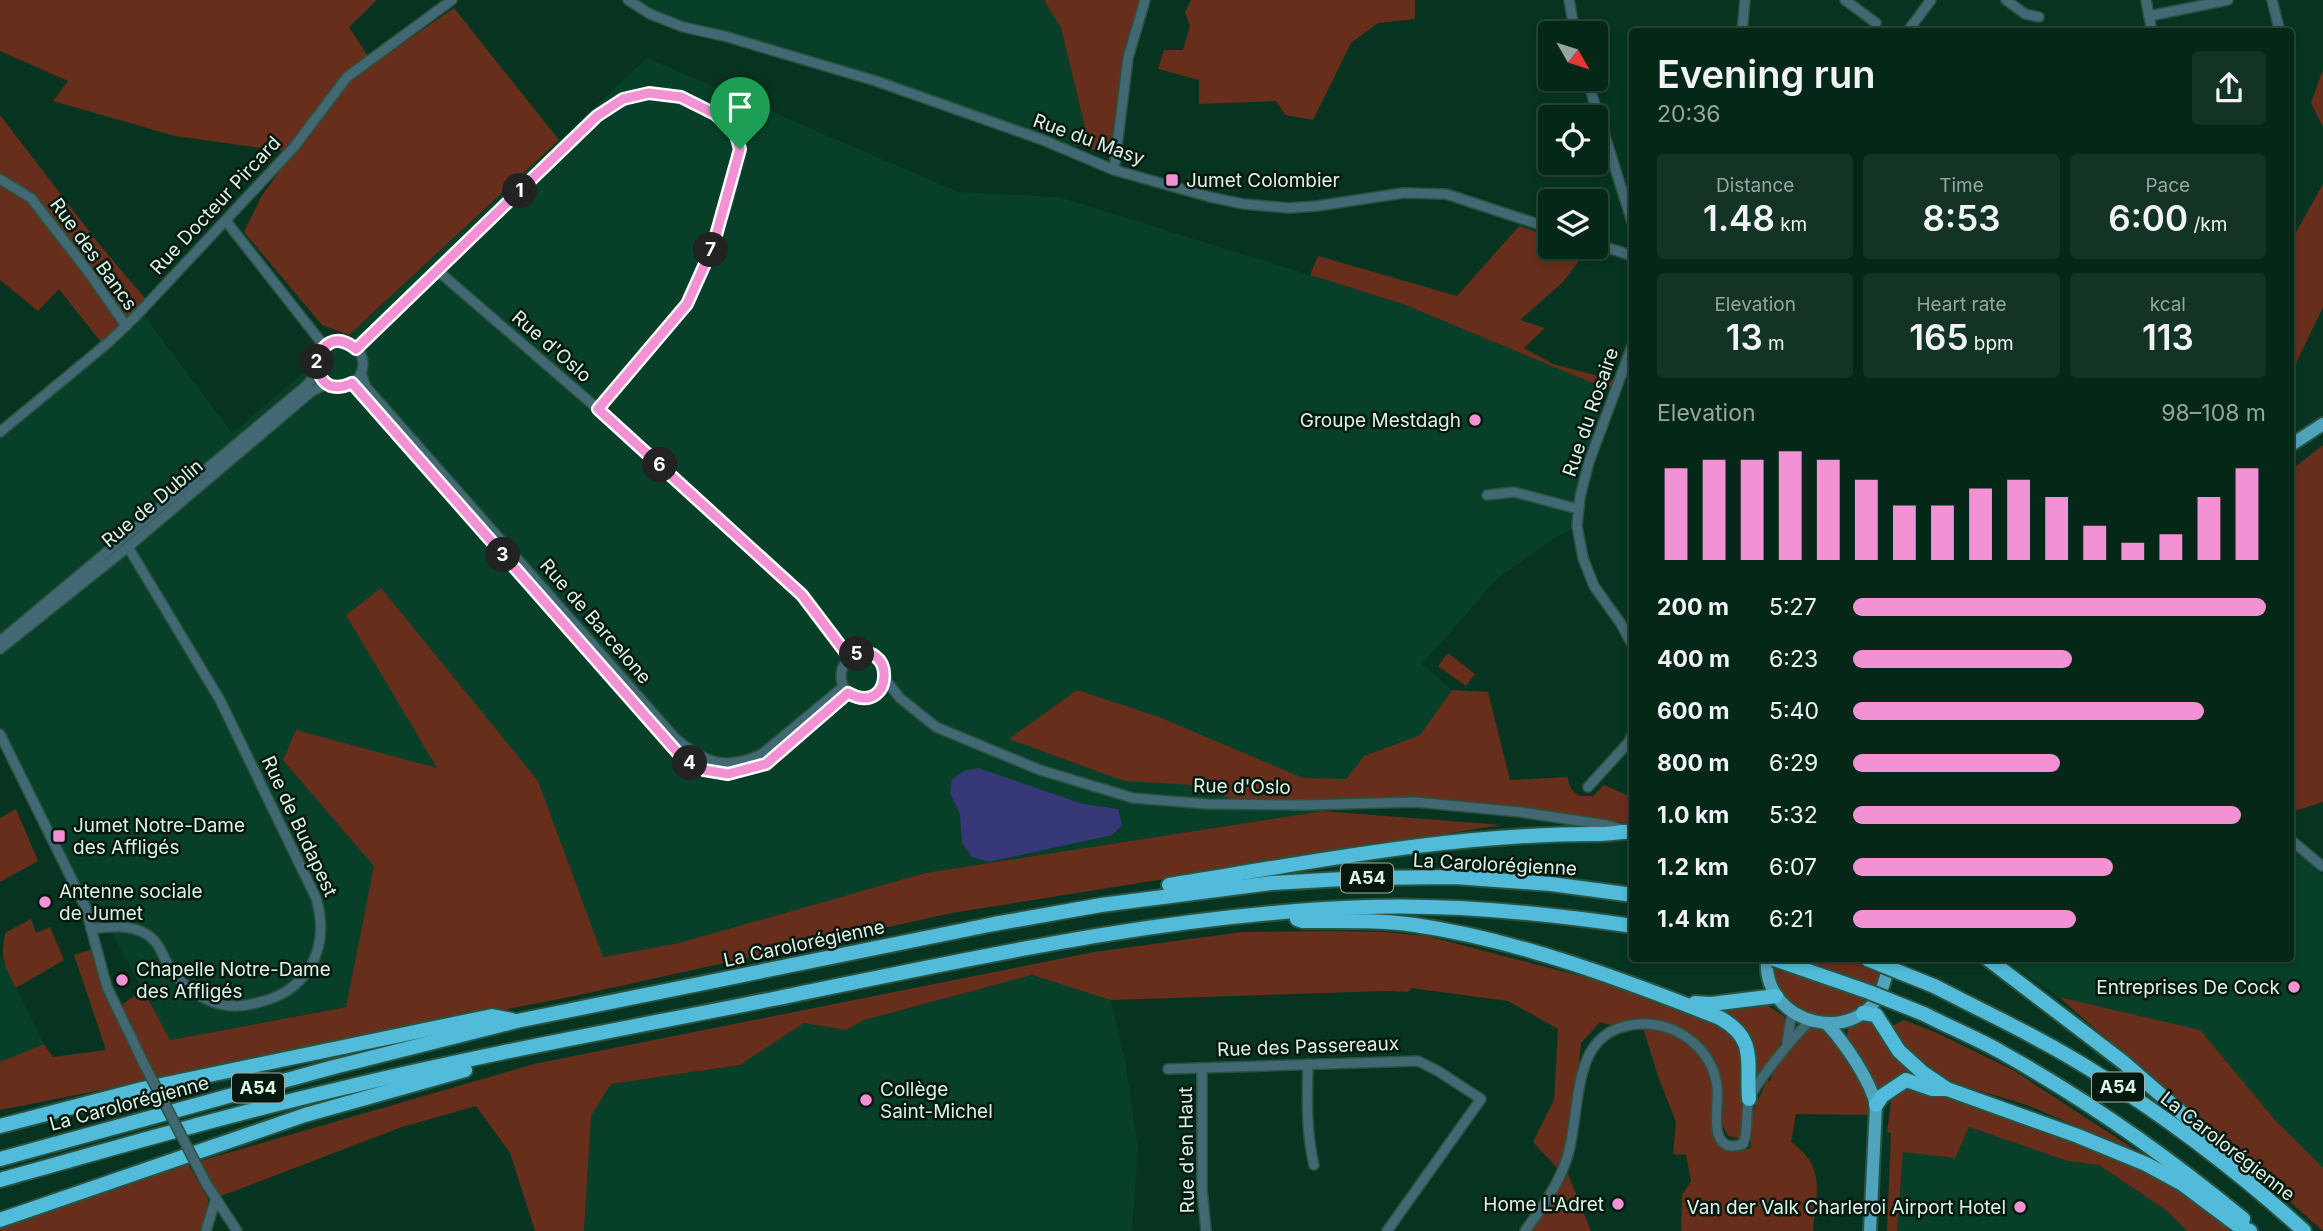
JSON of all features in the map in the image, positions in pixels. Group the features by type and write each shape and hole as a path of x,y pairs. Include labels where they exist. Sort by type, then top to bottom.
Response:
{"highway":[{"path":"1101,905 1129,892 1420,846 1552,833 1629,832"},
{"name":"La Carolorégienne","path":"0,1159 334,1067 517,1021 994,924 1101,905 1231,887 1361,878 1455,877 1551,884 1629,894"},
{"name":"La Carolorégienne","path":"0,1180 338,1089 981,957 1116,933 1198,921 1367,907 1454,908 1547,914 1629,925"},
{"path":"1283,913 1303,921 1356,920 1450,931 1547,957 1720,1018 1741,1033 1750,1056 1749,1099"},
{"name":"A54","path":"1783,962 1924,1014 1999,1051 2146,1142 2258,1231"},
{"name":"La Carolorégienne","path":"1874,962 1934,986 2015,1026 2092,1070 2163,1118 2304,1231"},
{"path":"1992,962 2133,1071 2265,1186 2286,1214"},
{"path":"1676,1001 1711,1004 1776,996"},
{"path":"1863,1013 1876,1015 1899,1051 1922,1072 1947,1089 2078,1136 2146,1164 2181,1183 2239,1227 2250,1231"},
{"path":"0,1126 142,1089 492,1016 517,1021"},
{"path":"0,1220 305,1115 464,1070 486,1057"},
{"path":"1876,1105 1882,1096 1906,1080 1932,1089 1947,1089"}],"main road":[{"path":"2294,444 2323,424"},
{"path":"1768,962 1769,979 1776,996 1792,1013 1809,1021 1827,1024 1849,1020 1863,1013 1880,995 1889,962"},
{"path":"1848,1053 1849,1020"},
{"path":"1827,1024 1872,1092 1876,1105 1870,1231"}],"street":[{"name":"Rue Docteur Pircard","path":"0,432 126,326 294,147 347,77 452,0"},
{"name":"Rue du Masy","path":"628,0 650,14 674,24 876,81 1043,140 1114,170 1210,197 1266,206 1317,206 1403,193 1446,194 1538,224"},
{"path":"1114,170 1128,58 1145,0"},
{"path":"1569,0 1573,21"},
{"path":"1742,28 1745,0"},
{"path":"1845,0 1876,23"},
{"path":"1910,28 1931,0"},
{"path":"2006,0 2025,14 2039,17"},
{"path":"2146,0 2151,28"},
{"path":"2149,16 2228,0"},
{"path":"2272,0 2279,28"},
{"path":"1591,91 1629,212"},
{"path":"356,349 597,116 623,99 649,93 681,97 715,114 735,132 740,149 713,246 687,304 598,409"},
{"name":"Rue des Bancs","path":"0,179 31,198 126,326"},
{"path":"226,221 325,347"},
{"path":"1608,248 1629,255"},
{"name":"Rue d'Oslo","path":"438,271 598,409 802,595 849,657"},
{"path":"345,342 356,349 362,360 361,373 352,383 340,387 327,383 318,372 318,358 325,347 331,343 345,342"},
{"name":"Rue du Rosaire","path":"1629,354 1589,462 1578,509 1580,544 1594,586 1629,639"},
{"name":"Rue de Dublin","path":"0,641 297,393 318,372"},
{"name":"Rue de Barcelone","path":"361,373 366,387 676,738 691,751 707,761 727,764 746,762 762,754 846,690"},
{"name":"Rue de Dublin","path":"0,649 128,547 312,392 327,383"},
{"name":"Rue de Barcelone","path":"352,383 684,760 704,770 728,774 766,764 846,690"},
{"path":"1487,495 1514,492 1578,509"},
{"name":"Rue de Budapest","path":"91,929 120,925 147,934 157,942 167,963 185,987 209,1001 226,1005 247,1005 269,1000 288,991 305,976 316,957 321,934 322,916 316,898 234,726 128,547"},
{"path":"863,653 877,658 882,664 885,679 882,687 871,697 855,697 846,690 841,671 849,657 863,653"},
{"name":"Rue d'Oslo","path":"885,679 900,698 936,727 1040,771 1132,798 1232,804 1415,802 1520,812 1607,825 1629,831"},
{"path":"0,734 85,906 107,987 207,1185 237,1231"},
{"path":"1588,787 1629,742"},
{"path":"2294,843 2322,866"},
{"path":"1787,1044 1792,1013"},
{"path":"1525,1231 1542,1207 1567,1157 1583,1066 1592,1049 1606,1036 1629,1025 1653,1024 1674,1030 1692,1040 1709,1060 1717,1084 1718,1135 1726,1145 1733,1148 1742,1144 1747,1134 1749,1099 1787,1044 1809,1021"},
{"name":"Rue des Passereaux","path":"1168,1069 1418,1061 1481,1099 1387,1231"},
{"path":"1308,1064 1308,1143 1314,1165"},
{"name":"Rue d'en Haut","path":"1202,1068 1202,1189 1208,1229"},
{"path":"206,1231 216,1198"}],"shaded area":[{"path":"0,0 377,0 349,27 370,59 342,85 454,8 559,140 349,335 322,325 244,232 261,197 301,140 289,152 175,136 53,101 68,81 0,51"},
{"path":"631,0 1044,0 1061,28 1085,127 1074,152 980,112 641,9"},
{"path":"1044,0 1145,0 1126,67 1115,156 1077,145 1085,127 1061,28"},
{"path":"1191,0 1415,0 1415,19 1378,23 1351,43 1313,120 1285,115 1276,101 1199,104 1199,80 1158,69 1164,50 1183,50 1190,26 1185,12"},
{"path":"647,58 959,192 1059,197 1403,304 1607,389 1571,529 1497,579 1422,664 1452,690 1420,735 1364,756 1323,811 925,873 679,943 169,1040 112,932 96,919 0,731 0,427 144,315 232,433 373,314"},
{"path":"2323,69 2323,127 2311,103"},
{"path":"0,115 99,244 149,303 104,346 59,289 38,311 0,280"},
{"path":"2323,184 2323,307 2294,368 2294,236"},
{"path":"1519,226 1538,232 1538,259 1581,259 1563,282 1520,320 1545,328 1524,348 1553,364 1617,381 1607,389 1403,304 1310,275 1318,256 1457,296"},
{"path":"2323,445 2323,802 2294,811 2294,468"},
{"path":"381,588 538,781 603,957 679,943 925,873 1323,811 1501,825 952,913 579,995 0,1110 0,1062 44,1044 53,1057 106,1050 74,955 96,948 117,1008 143,990 170,1040 346,1007 374,866 283,760 296,730 437,768 346,615"},
{"path":"1448,653 1475,674 1466,686 1438,666"},
{"path":"1077,690 1159,717 1303,778 1346,779 1364,756 1420,735 1452,690 1488,692 1510,780 1567,777 1571,789 1579,796 1593,796 1604,785 1629,796 1629,823 1560,813 1397,802 1235,800 1194,785 1124,781 1009,739"},
{"path":"978,768 1083,804 1118,809 1122,825 1112,835 988,862 972,857 962,843 960,814 950,793 952,779 964,771"},
{"path":"16,809 38,861 0,882 0,818"},
{"path":"2294,837 2321,875 2323,874 2323,1169 2280,1126 2200,1031 2059,997 2006,962 2294,962"},
{"path":"31,919 36,933 50,927 64,960 16,988 4,962 5,933"},
{"path":"1242,932 1383,932 1427,936 1676,1001 1740,1033 1748,1108 1739,1138 1728,1136 1722,1124 1726,1145 1713,1137 1726,1148 1734,1150 1751,1148 1750,1118 1767,1080 1770,1081 1779,1057 1799,1031 1820,1024 1776,996 1768,962 1889,962 1889,968 1863,1012 1827,1024 1847,1045 1877,1115 1796,1114 1791,1142 1810,1161 1817,1182 1813,1231 1681,1231 1682,1195 1691,1181 1686,1155 1673,1154 1676,1122 1642,1025 1612,1026 1600,1022 1581,1043 1573,1125 1561,1172 1533,1142 1554,1100 1558,1029 1508,1001 1411,988 1408,992 1111,1000 1032,975 864,1020 846,1030 804,1023 740,1065 611,1084 591,1116 584,1231 535,1231 510,1153 476,1106 402,1127 216,1198 200,1161 534,1064 1094,952"},
{"path":"0,956 44,1044 0,1062"},
{"name":"Collège Saint-Michel","path":"1032,975 1111,1000 1125,1060 1138,1149 1132,1231 584,1231 591,1116 611,1084 740,1065 804,1023 846,1030 864,1020"},
{"path":"2059,997 2200,1030 2275,1120 2323,1168 2323,1231"},
{"path":"1762,1002 1784,1016 1784,1034 1776,1051 1752,1082 1754,1063 1717,1012"},
{"path":"1874,1017 1933,1082 1898,1076 1879,1095 1847,1037 1848,1028 1863,1018"},
{"path":"1904,1020 2013,1070 2146,1157 2032,1107 1961,1085 1927,1069 1912,1059 1898,1041 1892,1026"},
{"path":"1921,1085 2110,1149 2194,1200 2232,1231 2187,1231 2166,1210 2099,1165 2067,1161 1969,1127 1955,1158 1903,1152 1897,1231 1887,1231 1891,1133 1887,1132 1892,1094"},
{"path":"1969,1127 2067,1161 2099,1165 2166,1210 2187,1231 1897,1231 1903,1152"},
{"path":"186,1160 208,1199 205,1231 0,1231 0,1222"},
{"path":"1568,1174 1591,1231 1530,1231"}],"place":[{"name":"Jumet Colombier","path":"1172,180"},
{"name":"Groupe Mestdagh","path":"1475,420"},
{"name":"Jumet Notre-Dame des Affligés","path":"59,836"},
{"name":"Antenne sociale de Jumet","path":"45,902"},
{"name":"Chapelle Notre-Dame des Affligés","path":"122,980"},
{"name":"Entreprises De Cock","path":"2294,987"},
{"name":"Collège Saint-Michel","path":"866,1100"},
{"name":"Home L'Adret","path":"1618,1204"},
{"name":"Van der Valk Charleroi Airport Hotel","path":"2020,1207"}],"route":[{"path":"649,93 681,97 715,114 735,132 740,149 713,246 687,304 598,409 802,595 849,657 863,653 877,658 885,671 885,679 882,687 871,697 855,697 848,693 766,764 728,774 704,770 684,760 352,383 333,386 320,377 317,366 321,352 331,343 345,342 356,349 597,116 623,99 649,93"}]}
